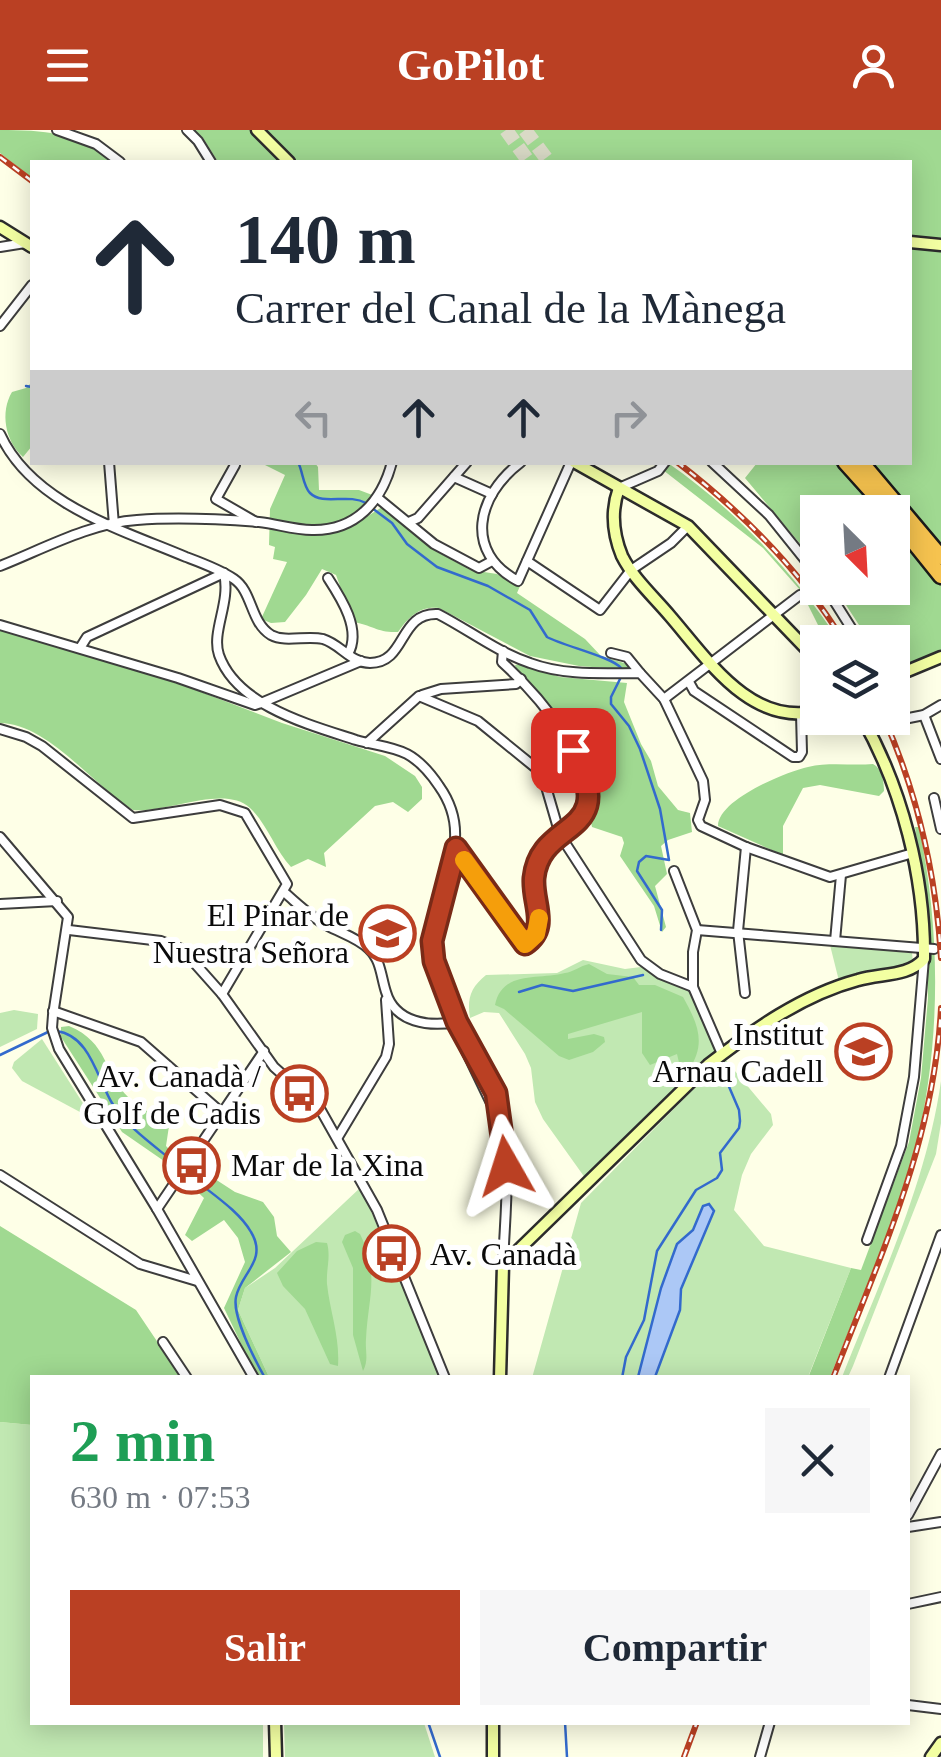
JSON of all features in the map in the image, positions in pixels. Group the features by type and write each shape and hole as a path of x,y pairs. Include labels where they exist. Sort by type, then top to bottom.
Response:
{"highway":[{"path":"848,465 874,495"},
{"path":"864,465 941,558"},
{"path":"910,538 941,576"}],"street":[{"path":"58,130 96,144 117,160"},
{"path":"187,130 211,160"},
{"path":"257,130 287,160"},
{"path":"0,227 29,245"},
{"path":"912,242 941,245"},
{"path":"0,247 29,245"},
{"path":"0,326 30,288"},
{"path":"0,434 12,454 65,504 239,582 261,626 280,638 324,639 371,663 391,656 416,618 426,613 438,614 530,663 556,670 640,672"},
{"path":"109,465 114,525"},
{"path":"235,465 216,499 256,522"},
{"path":"0,566 91,530 143,520 256,522 318,530 334,527 373,504 391,465"},
{"path":"409,522 418,518 464,465"},
{"path":"518,465 492,494 481,532 482,546 492,561 500,571 518,581 571,465"},
{"path":"577,465 688,526 800,644"},
{"path":"663,465 658,471 619,488 614,528 622,555 719,676 754,700 782,712 800,714"},
{"path":"715,465 769,515 800,554"},
{"path":"454,477 492,494"},
{"path":"373,504 409,522 434,544 479,568 492,561"},
{"path":"526,561 598,610 631,570 671,543 688,526"},
{"path":"80,648 86,637 224,573"},
{"path":"224,573 226,602 216,647 228,673 260,703 366,743 402,752 428,772 442,789 448,805 456,848 432,941 434,961 469,1060 504,1138 500,1375"},
{"path":"328,578 352,631 348,654"},
{"path":"664,699 800,595"},
{"path":"0,625 256,705 361,661"},
{"path":"456,848 525,944 532,940 539,924 533,885 535,871 542,855 584,816 587,797 584,774 573,750 521,679 502,662 503,651"},
{"path":"611,653 627,656 664,699 705,788 698,822 746,848 830,877 913,853"},
{"path":"910,670 941,658"},
{"path":"366,743 412,699 441,689 516,684 521,679"},
{"path":"689,682 694,691 793,756 799,757 802,752 802,735"},
{"path":"422,696 478,721 539,770 548,786 560,835 640,960 660,974 693,987"},
{"path":"910,718 941,705"},
{"path":"924,715 941,759"},
{"path":"0,729 26,736 42,746 133,818 220,805 239,809 249,818 285,878 284,893 222,994"},
{"path":"867,1240 901,1146 914,1077 927,952 913,853 888,772 870,735"},
{"path":"934,798 941,829"},
{"path":"2,841 57,901 69,926 53,1011 55,1037 252,1375"},
{"path":"746,848 738,931 746,993"},
{"path":"674,870 697,930 693,987 722,1054"},
{"path":"835,941 841,875"},
{"path":"284,893 324,924 370,950 377,959 386,995 386,1057 338,1137"},
{"path":"0,904 57,901"},
{"path":"69,926 161,941 182,950 222,994 282,1076 320,1107 377,1210 444,1375"},
{"path":"697,930 927,952"},
{"path":"503,1265 722,1054 797,1004 856,980 914,969 927,952"},
{"path":"386,995 408,1019 439,1025 457,1022"},
{"path":"53,1011 141,1042 222,1113"},
{"path":"157,1209 264,1051"},
{"path":"0,1175 140,1264 198,1281"},
{"path":"890,1375 941,1235"},
{"path":"163,1342 185,1375"},
{"path":"910,1511 941,1454"},
{"path":"910,1528 941,1522"},
{"path":"910,1606 941,1598"},
{"path":"910,1705 941,1709"},
{"path":"276,1725 276,1757"},
{"path":"493,1725 494,1757"},
{"path":"760,1757 769,1725"},
{"path":"931,1757 941,1742"}],"green space":[{"path":"0,130 31,131 73,139 109,160 30,160 30,176 0,153"},
{"path":"194,130 941,130 941,654 910,666 910,625 859,625 846,605 910,605 910,495 800,495 800,544 745,478 755,465 912,465 912,160 217,160"},
{"path":"30,384 30,448 23,457 8,435 5,417 12,392"},
{"path":"265,465 316,465 319,490 359,490 375,496 361,508 368,516 382,507 410,526 432,549 471,570 497,574 520,586 517,593 585,639 601,656 633,670 579,666 530,656 439,608 415,614 398,632 353,622 336,575 322,569 285,622 261,619 287,562 273,559 275,547 269,545 270,509 285,475"},
{"path":"657,465 671,465 717,501 783,567 800,590 763,548"},
{"path":"808,605 813,605 828,625 818,625"},
{"path":"0,630 175,682 282,723 385,756 415,776 422,787 422,799 408,812 393,802 375,806 324,853 326,867 308,859 291,867 256,814 239,801 210,799 133,810 52,744 18,726 0,723"},
{"path":"521,664 560,677 627,683 624,702 658,786 678,810 690,813 692,832 661,846 667,874 655,886 666,927 662,932 654,906 620,856 622,837 592,827 586,764 555,714 516,668"},
{"path":"873,764 883,780 884,791 879,796 820,785 803,788 783,826 783,855 718,826 721,816 740,797 784,775 816,766"},
{"path":"915,827 919,827 926,867 934,947 934,1027 924,1107 898,1205 831,1375 809,1375 851,1268 861,1270 909,1142 921,1078 931,941"},
{"path":"830,945 912,953 913,962 839,981"},
{"path":"583,960 625,969 649,966 693,987 722,1054 588,1182 543,1119 535,1102 531,1068 499,1013 484,1012 470,1018 469,1005 473,989 486,975 557,973"},
{"path":"589,964 607,974 633,977 639,985 655,985 683,997 693,1016 699,1043 688,1071 680,1067 677,1054 650,1065 642,1053 642,1012 568,1034 568,1039 594,1034 604,1037 605,1042 593,1052 569,1060 495,1005 505,986 513,981 555,975"},
{"path":"14,1010 38,1014 37,1029 0,1047 0,1013"},
{"path":"69,1026 98,1049 129,1098 169,1126 166,1146 182,1163 177,1170 122,1132 61,1037 61,1027"},
{"path":"42,1039 93,1119 22,1081 12,1068"},
{"path":"724,1058 771,1114 773,1125 751,1154 734,1210 764,1246 851,1268 809,1375 533,1375 581,1203"},
{"path":"941,1081 936,1154 853,1366 849,1375 843,1375 913,1195"},
{"path":"195,1166 235,1192 263,1202 274,1217 277,1236 291,1252 245,1288 238,1310 268,1375 256,1375 224,1308 245,1262 238,1238 224,1220 192,1241 185,1235 204,1198 186,1181"},
{"path":"361,1187 439,1375 268,1375 238,1310 245,1288 275,1268"},
{"path":"0,1226 136,1310 180,1375 30,1375 30,1425 0,1422"},
{"path":"355,1231 366,1249 371,1274 363,1371 353,1335 353,1268 342,1242 345,1235"},
{"path":"316,1242 327,1243 328,1248 327,1284 338,1366 330,1364 305,1309 283,1286 277,1273 297,1251"},
{"path":"0,1422 30,1425 30,1725 263,1725 263,1757 0,1757"},
{"path":"284,1725 425,1725 435,1757 285,1757"}],"water":[{"path":"709,1204 714,1211 681,1289 680,1310 656,1375 639,1375 677,1244 693,1230 703,1206"}],"waterway":[{"path":"26,386 30,387"},
{"path":"299,465 306,487 315,497 366,503"},
{"path":"372,508 392,523 407,544 437,567 488,586 530,610 547,637 621,668"},
{"path":"621,677 611,704 629,726 640,749 660,809 669,860 646,856 637,871 662,910 661,930"},
{"path":"519,992 542,985 573,991 643,975"},
{"path":"56,1031 77,1040 119,1112 181,1168"},
{"path":"0,1055 48,1032"},
{"path":"623,1375 626,1357 644,1320 657,1251 696,1190 717,1178 722,1170 720,1153 739,1128 739,1110 721,1068"},
{"path":"187,1173 238,1216 255,1242 255,1259 239,1288 236,1305 245,1338 264,1375"},
{"path":"429,1725 440,1757"},
{"path":"565,1725 567,1757"}],"tunnel":[{"path":"506,130 528,160"},
{"path":"525,130 548,160"}],"railway":[{"path":"0,157 30,180"},
{"path":"681,465 769,544 833,625"},
{"path":"891,735 923,835 935,896 941,958"},
{"path":"834,1375 886,1242 916,1151 928,1105 941,1008"},
{"path":"684,1757 696,1725"}],"slow traffic":[{"path":"464,860 525,944 536,934 539,918"}],"place":[{"name":"El Pinar de Nuestra Señora","path":"388,933"},
{"name":"Institut Arnau Cadell","path":"863,1052"},
{"name":"Av. Canadà / Golf de Cadis","path":"300,1094"},
{"name":"Mar de la Xina","path":"192,1165"},
{"name":"Av. Canadà","path":"391,1254"}],"route":[{"path":"506,1166 496,1093 447,1000 432,941 456,848 525,944 532,940 539,924 533,885 535,871 552,840 581,820 586,810 584,774 573,750"}]}
